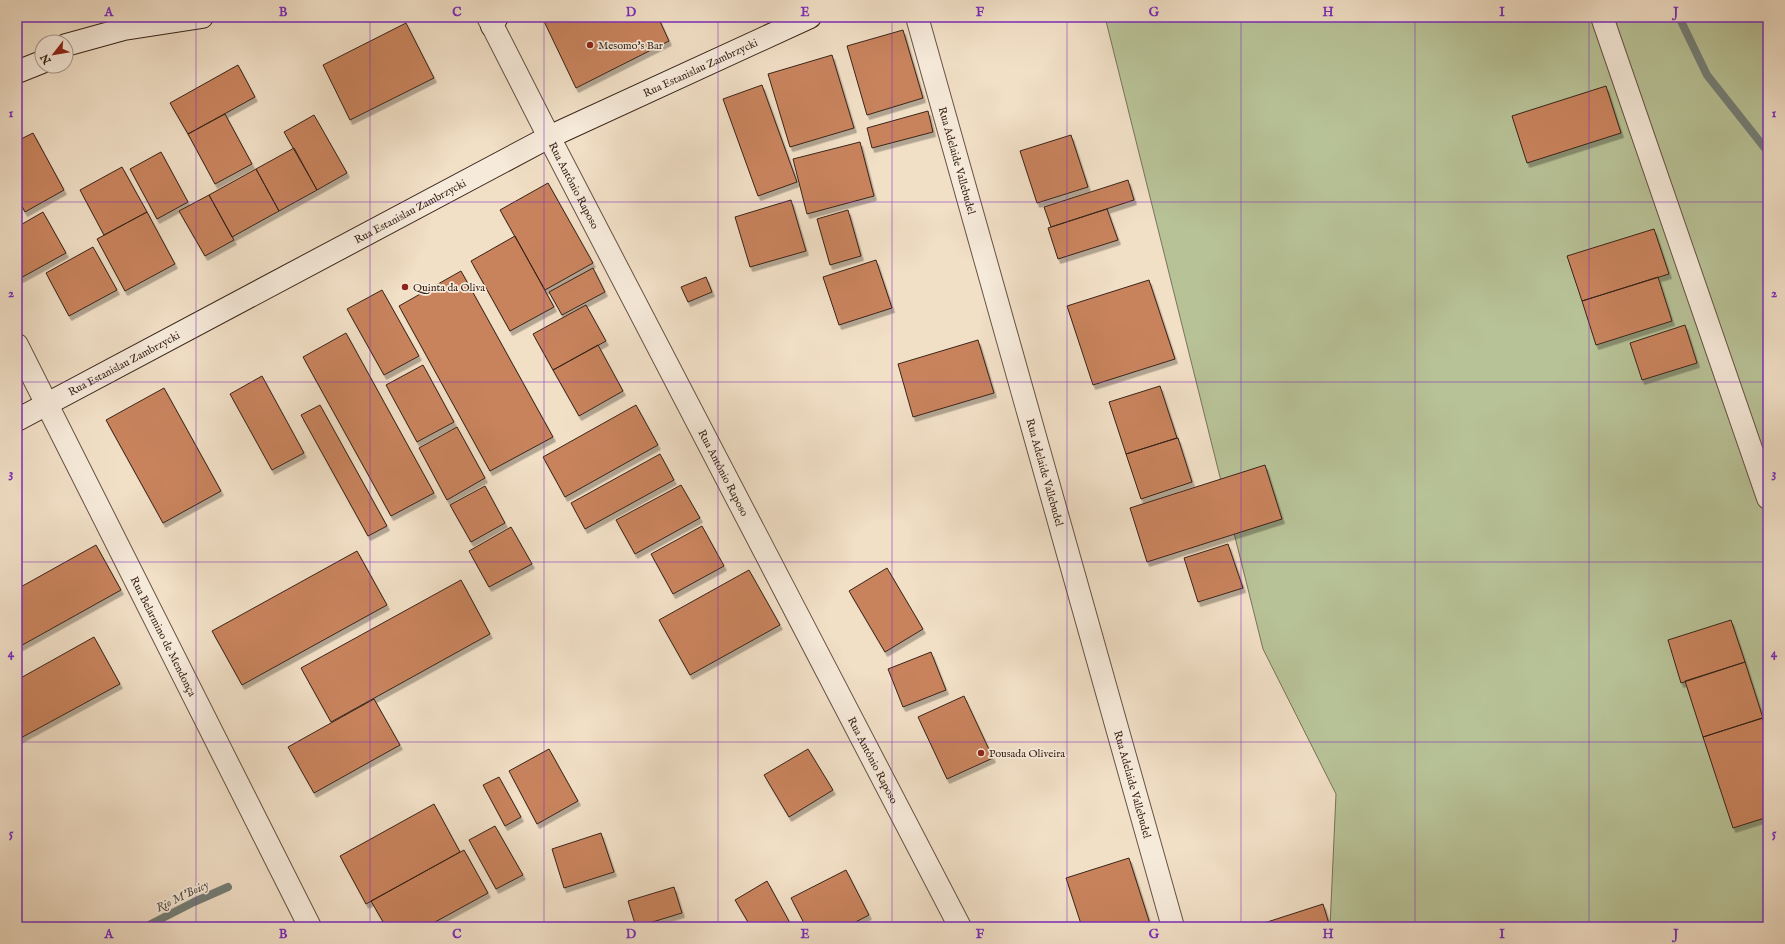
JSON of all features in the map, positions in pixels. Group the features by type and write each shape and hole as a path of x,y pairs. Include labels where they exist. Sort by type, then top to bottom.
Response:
{"street":[{"path":"74,42 124,29 202,17"},
{"name":"Rua Estanislau Zambrzycki","path":"17,420 549,137 810,17"},
{"name":"Rua Adelaide Vallebudel","path":"917,17 1173,927"},
{"path":"1602,17 1768,498"},
{"name":"Rua Antônio Raposo","path":"492,20 549,137 960,927"},
{"path":"74,49 124,29"},
{"path":"17,58 34,53"},
{"path":"17,72 34,65"},
{"name":"Rua Belarmino de Mendonça","path":"17,345 310,927"}],"green space":[{"path":"1105,17 1768,17 1768,927 1330,927 1336,794 1263,649"}],"building":[{"path":"542,17 658,17 669,41 576,88"},
{"path":"406,23 434,78 350,120 323,65"},
{"path":"903,30 923,98 867,115 847,46"},
{"path":"832,55 854,128 790,147 768,74"},
{"path":"238,65 255,97 188,134 170,103"},
{"path":"762,85 797,182 758,196 723,99"},
{"path":"1606,86 1621,133 1527,163 1512,116"},
{"path":"928,111 933,132 872,148 867,128"},
{"path":"225,114 252,164 215,184 188,134"},
{"path":"314,115 347,173 317,190 284,132"},
{"path":"33,133 64,190 25,212 17,197 17,141"},
{"path":"1071,135 1088,187 1037,203 1020,151"},
{"path":"860,142 874,196 807,214 793,159"},
{"path":"294,148 317,190 279,211 256,169"},
{"path":"161,152 188,202 157,219 130,169"},
{"path":"122,167 147,212 104,235 80,190"},
{"path":"256,169 279,211 232,237 209,195"},
{"path":"1128,180 1134,200 1051,227 1044,207"},
{"path":"548,183 593,263 545,290 500,210"},
{"path":"209,195 234,240 205,256 179,211"},
{"path":"791,200 806,251 750,267 735,217"},
{"path":"1107,209 1118,240 1058,259 1048,228"},
{"path":"848,210 861,256 830,265 817,219"},
{"path":"43,212 66,253 17,280 17,227"},
{"path":"147,212 175,264 125,291 97,239"},
{"path":"1654,229 1669,274 1582,301 1567,256"},
{"path":"515,236 554,307 510,331 471,261"},
{"path":"93,247 117,290 69,316 46,273"},
{"path":"876,260 892,308 839,325 823,277"},
{"path":"593,268 605,292 562,315 549,292"},
{"path":"461,271 553,437 490,471 399,306"},
{"path":"706,277 712,292 688,302 681,287"},
{"path":"1658,277 1672,321 1596,345 1582,301"},
{"path":"1149,280 1175,359 1093,385 1067,306"},
{"path":"382,290 419,356 384,375 347,309"},
{"path":"586,305 606,341 553,370 533,334"},
{"path":"1685,325 1697,363 1642,380 1630,343"},
{"path":"346,333 434,493 391,516 303,357"},
{"path":"978,340 994,393 913,417 898,364"},
{"path":"598,345 623,391 579,416 553,370"},
{"path":"423,365 454,422 417,442 386,385"},
{"path":"262,376 304,453 272,470 230,394"},
{"path":"1160,386 1177,438 1126,454 1109,402"},
{"path":"164,388 221,491 163,523 106,420"},
{"path":"320,405 387,526 368,536 301,415"},
{"path":"636,405 658,445 565,497 543,457"},
{"path":"457,427 485,478 447,500 419,448"},
{"path":"1178,438 1192,482 1141,499 1126,454"},
{"path":"660,454 674,480 585,529 571,503"},
{"path":"1265,465 1282,519 1147,562 1130,508"},
{"path":"681,485 700,518 635,554 616,520"},
{"path":"485,486 505,523 471,542 450,505"},
{"path":"702,526 724,566 673,594 651,554"},
{"path":"511,527 532,564 489,587 469,551"},
{"path":"1228,544 1243,588 1198,602 1184,558"},
{"path":"96,545 121,590 17,648 17,589"},
{"path":"357,551 387,605 242,685 212,631"},
{"path":"887,568 923,629 885,652 849,591"},
{"path":"749,570 780,625 690,675 659,620"},
{"path":"461,580 490,634 331,722 301,668"},
{"path":"1731,620 1745,662 1681,683 1668,640"},
{"path":"94,637 120,684 17,740 17,680"},
{"path":"931,652 946,690 903,707 888,669"},
{"path":"1745,662 1763,718 1703,737 1685,681"},
{"path":"964,696 993,758 947,779 918,717"},
{"path":"374,699 400,745 314,793 288,747"},
{"path":"1762,718 1768,736 1768,817 1733,828 1703,737"},
{"path":"549,749 578,801 537,824 509,771"},
{"path":"808,749 833,790 789,817 764,775"},
{"path":"499,777 521,817 505,826 483,785"},
{"path":"434,804 460,852 366,904 340,856"},
{"path":"495,826 523,875 496,889 469,840"},
{"path":"601,833 614,872 564,888 552,849"},
{"path":"464,850 488,893 426,927 386,927 371,901"},
{"path":"1129,858 1151,927 1082,927 1066,878"},
{"path":"846,870 869,915 846,927 806,927 791,898"},
{"path":"767,881 790,923 783,927 751,927 735,900"},
{"path":"674,887 682,913 636,927 628,901"},
{"path":"1323,904 1330,927 1262,927 1261,924"}],"waterway":[{"path":"1679,17 1707,75 1768,152"},
{"name":"Rio M'Boicy","path":"145,927 194,902 228,887"}],"place":[{"name":"Mesomo's Bar","path":"590,45"},
{"name":"Quinta da Oliva","path":"405,287"},
{"name":"Pousada Oliveira","path":"981,753"}]}
